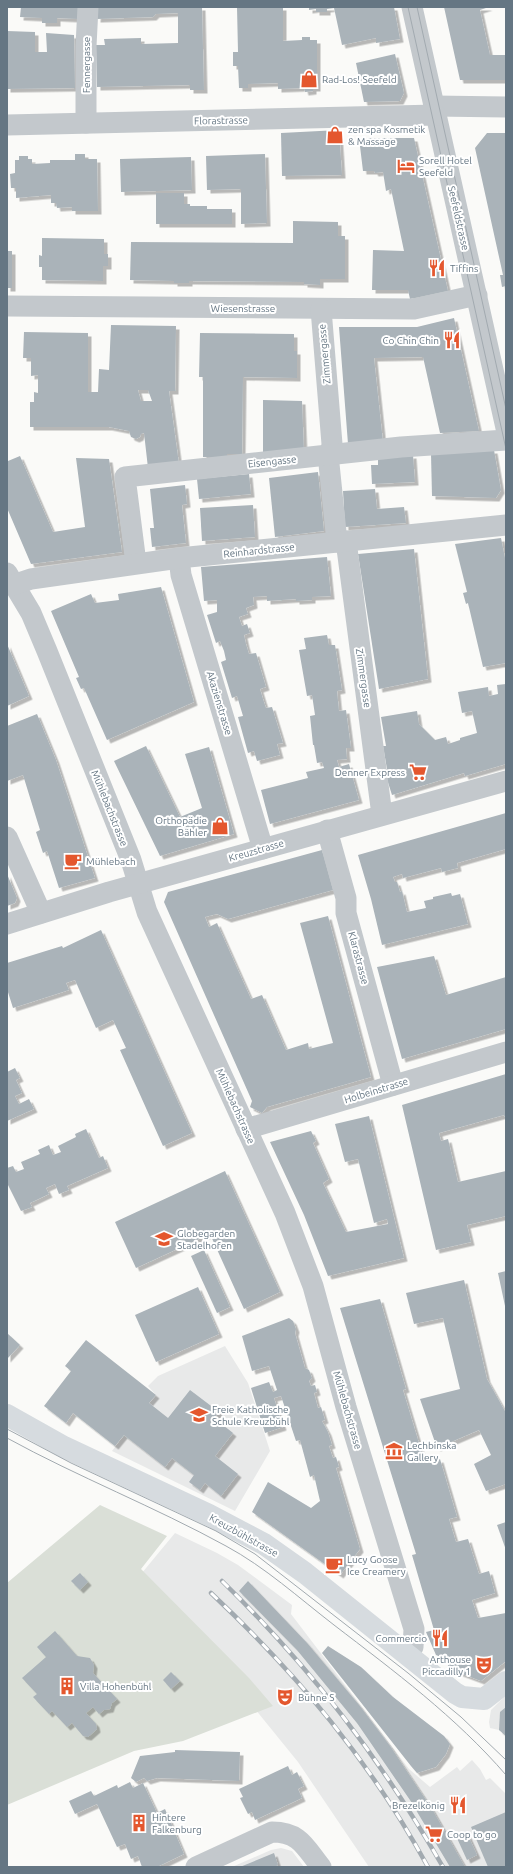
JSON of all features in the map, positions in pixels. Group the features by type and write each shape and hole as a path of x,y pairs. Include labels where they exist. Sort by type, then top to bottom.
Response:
{"main road":[{"name":"Kreuzbühlstrasse","path":"7,1416 64,1447 228,1524 264,1544 305,1573 408,1656 462,1697 484,1698 506,1682"}],"street":[{"name":"Fennergasse","path":"86,123 86,46 88,7"},
{"name":"Seefeldstrasse","path":"412,7 477,295 503,401 506,428"},
{"name":"Florastrasse","path":"7,125 435,111 506,107"},
{"name":"Wiesenstrasse","path":"7,306 420,309 477,295"},
{"name":"Zimmergasse","path":"320,309 332,444 329,464 382,815"},
{"name":"Eisengasse","path":"136,563 125,477 401,447 506,440"},
{"name":"Reinhardstrasse","path":"10,579 31,579 179,558 506,524"},
{"name":"Akazienstrasse","path":"179,558 181,575 263,848"},
{"name":"Mühlebachstrasse","path":"10,579 30,613 47,651 131,860 147,912 285,1213 313,1286 346,1407 414,1630 413,1647 408,1656"},
{"name":"Kreuzstrasse","path":"7,924 263,848 506,781"},
{"name":"Klarastrasse","path":"327,830 346,898 346,913 393,1085"},
{"path":"7,837 41,913"},
{"name":"Holbeinstrasse","path":"246,1129 506,1052"},
{"path":"196,1867 272,1832 285,1832 297,1838 321,1867"}],"shaded area":[{"name":"Freie Katholische Schule Kreuzbühl","path":"225,1346 248,1383 270,1451 235,1511 112,1451 156,1395 148,1386 158,1376"},
{"name":"Villa Hohenbühl","path":"100,1505 167,1536 141,1569 249,1678 273,1706 183,1741 134,1751 7,1805 7,1583"},
{"path":"175,1533 238,1565 292,1605 291,1614 409,1769 430,1787 457,1767 460,1771 472,1760 480,1769 486,1780 490,1778 506,1794 506,1867 369,1867 298,1762 255,1709 127,1591"},
{"path":"506,1695 506,1736 499,1730 490,1728 489,1722 491,1710"},
{"path":"281,1848 292,1851 304,1867 232,1867 271,1850"}],"building":[{"path":"21,7 79,7 78,19 57,18 57,23 42,23 42,18 20,17"},
{"path":"98,7 202,7 204,90 190,90 190,85 97,87 96,45 105,45 104,39 141,38 141,44 178,43 178,13 156,14 153,17 97,19"},
{"path":"237,7 283,7 283,41 302,40 302,37 310,37 310,40 317,40 317,88 313,88 313,91 305,92 304,88 278,89 278,83 248,84 248,88 239,88 238,66 233,66 233,52 238,52"},
{"path":"309,7 394,7 400,39 376,43 376,38 342,45 334,8 327,9 327,12 316,12 316,9 309,10"},
{"path":"444,7 489,7 480,10 490,55 506,55 506,80 460,80"},
{"path":"7,31 35,32 35,52 47,52 46,33 74,35 75,88 7,89"},
{"path":"395,54 404,93 400,101 364,102 356,63"},
{"path":"339,130 342,175 282,176 281,133"},
{"path":"487,133 506,133 506,286 502,287 500,275 503,275 475,148"},
{"path":"359,138 414,138 448,291 410,299 408,290 372,290 373,250 404,251 391,189 386,191 383,172 375,173 374,171 363,171"},
{"path":"75,154 85,154 85,159 97,159 98,211 72,211 72,207 57,208 56,203 51,203 51,195 16,198 16,188 11,188 10,174 15,173 15,160 19,160 19,156 28,156 28,159 32,159 32,164 50,163 50,160 75,160"},
{"path":"265,154 267,223 241,224 241,189 207,190 206,156"},
{"path":"191,157 192,190 121,192 120,159"},
{"path":"156,193 184,193 184,204 190,204 190,206 207,206 207,209 232,209 232,224 156,224"},
{"path":"293,221 338,222 338,236 345,236 345,279 320,279 320,285 304,284 304,282 189,281 189,283 174,283 174,281 130,280 131,242 293,243"},
{"path":"42,238 104,239 104,254 108,254 108,266 103,266 103,281 42,280 42,267 39,267 39,255 42,256"},
{"path":"7,251 12,251 12,288 7,288"},
{"path":"454,318 479,431 440,433 423,357 374,358 383,442 348,444 339,327 417,327"},
{"path":"111,325 176,326 175,391 169,391 179,464 148,468 144,433 136,439 131,437 129,431 109,427 30,427 30,402 34,402 34,392 38,393 38,375 31,376 31,358 23,358 24,332 88,333 88,392 98,392 99,369 109,370","holes":["138,390 148,390 152,401 141,401"]},
{"path":"200,333 294,334 294,351 297,351 297,378 243,377 242,454 227,454 227,457 203,457 203,377 199,377"},
{"path":"263,400 302,401 304,453 263,458"},
{"path":"494,450 501,490 496,498 432,496 431,454"},
{"path":"413,455 415,482 372,484 371,465 378,465 378,457"},
{"path":"20,456 53,532 85,527 76,458 109,459 122,552 31,564 7,508 7,458 8,461"},
{"path":"318,472 324,531 275,537 269,478"},
{"path":"249,474 251,494 199,499 197,479"},
{"path":"185,485 187,504 182,505 186,543 152,547 150,528 154,528 150,489"},
{"path":"375,489 377,509 404,507 406,523 345,527 343,491"},
{"path":"253,505 255,537 202,541 200,508"},
{"path":"501,538 506,563 506,663 483,667 468,603 466,604 463,593 467,592 455,544"},
{"path":"414,549 428,679 379,689 358,554"},
{"path":"327,557 331,596 312,597 312,600 296,601 296,599 267,601 267,596 253,597 254,605 246,608 248,614 239,617 242,626 247,624 250,633 244,635 249,654 256,653 266,687 260,689 263,699 266,708 272,707 283,743 277,744 280,755 257,761 254,751 248,753 238,717 243,716 237,696 232,698 221,662 226,660 224,651 220,641 216,643 207,615 217,612 217,600 204,601 201,567"},
{"path":"161,587 194,702 107,740 84,688 81,689 76,678 79,677 51,611 91,594 95,603 119,600 118,594"},
{"path":"327,635 329,645 335,645 342,690 337,691 339,711 346,710 351,748 346,748 347,759 337,760 339,767 349,764 359,800 270,824 261,790 308,778 306,772 324,768 322,762 317,763 313,745 310,716 315,715 312,695 307,696 299,650 306,649 304,638"},
{"path":"7,644 29,696 7,706"},
{"path":"506,684 506,764 465,776 464,773 392,795 384,770 387,769 383,746 386,746 381,717 417,711 419,724 435,740 446,737 448,744 460,740 460,738 477,733 472,711 462,713 458,692 488,687 489,696 498,694 497,685"},
{"path":"37,714 56,760 95,878 59,888 47,851 43,853 36,832 40,830 23,775 7,781 7,726"},
{"path":"146,746 180,817 202,808 185,754 209,747 234,834 160,856 114,761"},
{"path":"506,813 506,849 457,863 458,868 442,872 441,868 403,878 402,874 393,877 395,882 397,882 400,892 402,891 407,912 426,908 424,901 433,899 433,897 451,893 452,896 460,894 468,924 382,945 371,899 358,855"},
{"path":"322,850 333,890 228,919 217,914 205,917 209,927 217,923 251,999 262,995 286,1050 308,1043 309,1049 333,1043 300,923 328,916 371,1077 267,1107 262,1113 250,1107 252,1101 164,902 168,892"},
{"path":"7,874 17,898 15,903 7,906"},
{"path":"101,930 192,1133 163,1146 120,1050 126,1048 113,1020 96,1028 75,980 66,983 69,990 13,1008 7,989 7,963 62,946 63,948"},
{"path":"434,956 446,995 506,977 506,1029 402,1059 377,967"},
{"path":"15,1068 20,1078 16,1080 22,1093 15,1096 19,1104 29,1099 34,1109 7,1121 7,1072"},
{"path":"506,1074 506,1119 504,1115 439,1133 441,1141 448,1139 458,1182 506,1171 506,1216 467,1225 471,1242 436,1250 402,1105"},
{"path":"369,1116 404,1258 328,1276 304,1215 270,1142 311,1131 316,1141 313,1143 329,1179 323,1183 346,1232 388,1224 387,1219 374,1223 358,1159 345,1162 335,1124"},
{"path":"86,1129 99,1158 103,1156 108,1168 67,1186 69,1190 59,1194 55,1184 46,1188 49,1194 30,1203 32,1207 21,1211 7,1183 7,1168 13,1166 16,1172 24,1169 21,1162 40,1154 38,1150 49,1145 53,1155 61,1152 58,1146 76,1137 75,1134"},
{"path":"225,1171 280,1292 244,1309 210,1234 136,1268 115,1222"},
{"path":"204,1250 230,1307 217,1313 191,1256"},
{"path":"506,1271 506,1306 505,1306 498,1273"},
{"path":"464,1280 487,1379 506,1413 506,1484 486,1491 474,1464 491,1455 479,1430 437,1448 420,1399 460,1389 443,1318 414,1324 406,1293"},
{"path":"198,1287 219,1334 156,1362 135,1315"},
{"path":"380,1299 406,1389 403,1390 425,1463 440,1459 457,1517 449,1519 456,1542 468,1539 479,1574 489,1571 495,1593 472,1600 478,1618 506,1613 506,1661 481,1681 449,1669 446,1659 436,1655 426,1632 434,1630 412,1555 416,1554 340,1308"},
{"path":"289,1318 293,1321 296,1329 295,1333 305,1368 309,1370 312,1378 309,1381 311,1386 315,1385 317,1392 314,1393 318,1408 321,1407 325,1420 322,1421 328,1432 332,1445 329,1446 333,1458 336,1457 339,1467 336,1468 360,1549 340,1575 252,1512 268,1482 311,1508 320,1501 314,1475 310,1477 300,1440 296,1441 281,1396 274,1398 283,1427 265,1433 251,1388 269,1382 273,1392 277,1390 269,1366 252,1371 242,1336"},
{"path":"7,1333 20,1345 7,1359"},
{"path":"86,1340 156,1395 149,1403 168,1418 190,1390 219,1412 214,1418 233,1433 215,1456 238,1474 221,1496 205,1483 200,1490 189,1482 194,1475 172,1458 165,1467 124,1435 115,1446 73,1413 66,1423 44,1406 71,1371 65,1366"},
{"path":"506,1522 506,1550 497,1525"},
{"path":"80,1573 88,1582 80,1590 71,1581"},
{"path":"248,1581 307,1643 359,1705 390,1746 432,1809 465,1867 450,1867 410,1800 357,1723 297,1650 239,1591"},
{"name":"Villa Hohenbühl","path":"55,1631 77,1656 90,1658 94,1665 93,1673 117,1699 112,1703 110,1709 104,1710 99,1714 93,1707 86,1713 96,1724 97,1729 88,1737 83,1736 72,1723 67,1727 52,1711 49,1714 33,1697 37,1694 22,1678 46,1657 37,1647"},
{"path":"328,1646 361,1667 393,1697 444,1736 450,1744 446,1754 436,1767 417,1773 322,1653"},
{"path":"171,1672 180,1681 171,1689 163,1680"},
{"path":"506,1707 506,1736 499,1730 500,1712"},
{"path":"175,1750 240,1752 239,1781 157,1778 147,1781 144,1778 136,1782 131,1778 140,1756 175,1752"},
{"path":"288,1766 292,1775 297,1772 304,1786 298,1789 302,1798 255,1820 252,1812 248,1814 240,1798 243,1797 239,1789"},
{"name":"Hintere Falkenburg","path":"130,1782 133,1788 143,1783 157,1813 165,1809 184,1854 157,1867 142,1867 138,1856 131,1859 125,1844 117,1847 97,1804 75,1814 69,1801 91,1791 94,1796 117,1785 118,1788"},
{"path":"506,1812 506,1867 488,1867 471,1827"},
{"path":"466,1831 477,1855 467,1860 456,1836"},
{"path":"274,1853 278,1865 274,1867 240,1867"}],"tram line":[{"path":"408,7 506,449"},
{"path":"417,7 506,409"},
{"path":"7,1429 71,1463 216,1531 255,1554 408,1673 461,1717 506,1760"},
{"path":"7,1438 61,1466 199,1532 254,1563 282,1583 402,1677 445,1714 487,1754 506,1775"}],"railway":[{"path":"222,1581 285,1647 343,1716 395,1789 443,1867"},
{"path":"211,1593 274,1656 331,1721 382,1791 406,1828 428,1867"}],"place":[{"name":"Rad-Los! Seefeld","path":"309,79"},
{"name":"zen spa Kosmetik & Massage","path":"335,135"},
{"name":"Sorell Hotel Seefeld","path":"406,166"},
{"name":"Tiffins","path":"437,268"},
{"name":"Co Chin Chin","path":"452,340"},
{"name":"Denner Express","path":"418,772"},
{"name":"Orthopädie Bähler","path":"220,826"},
{"name":"Mühlebach","path":"73,861"},
{"name":"Globegarden Stadelhofen","path":"164,1239"},
{"name":"Freie Katholische Schule Kreuzbühl","path":"199,1415"},
{"name":"Lechbinska Gallery","path":"394,1451"},
{"name":"Lucy Goose Ice Creamery","path":"334,1565"},
{"name":"Commercio","path":"440,1638"},
{"name":"Arthouse Piccadilly 1","path":"484,1665"},
{"name":"Villa Hohenbühl","path":"67,1686"},
{"name":"Bühne S","path":"285,1697"},
{"name":"Brezelkönig","path":"458,1805"},
{"name":"Hintere Falkenburg","path":"139,1823"},
{"name":"Coop to go","path":"434,1834"}]}
